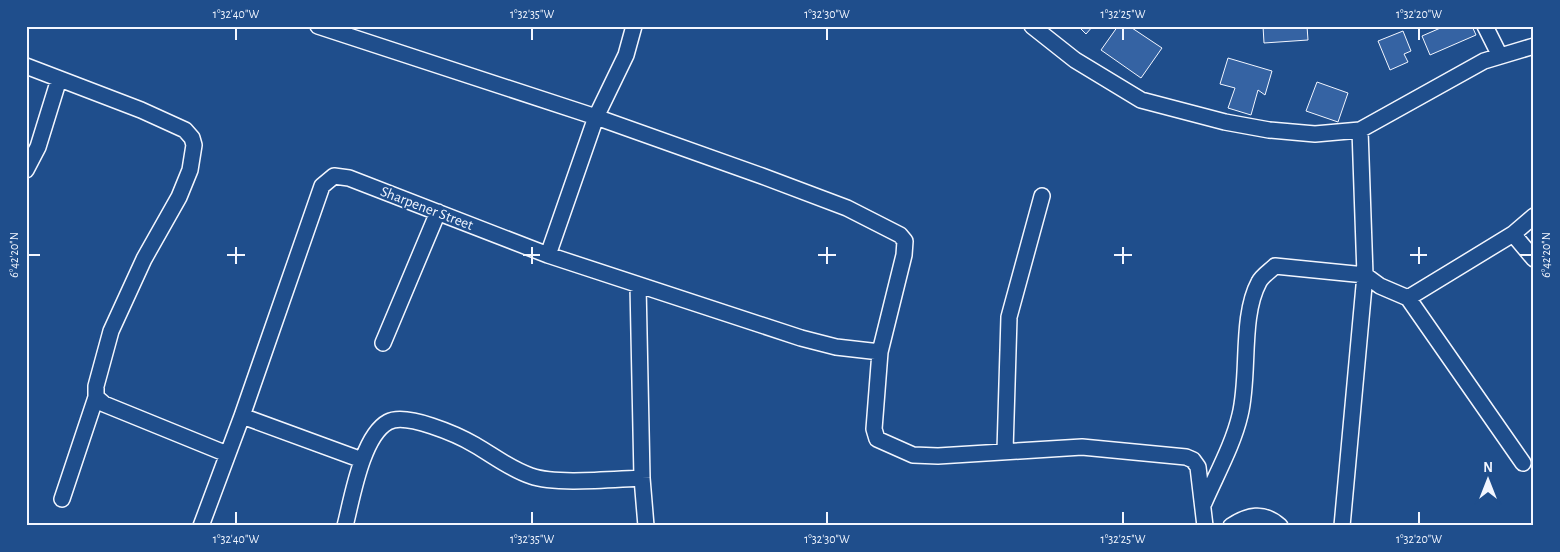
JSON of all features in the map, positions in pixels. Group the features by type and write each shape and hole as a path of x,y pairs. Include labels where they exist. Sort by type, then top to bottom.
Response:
{"street":[{"path":"318,26 596,117 846,208 900,235 906,241 904,255 880,352 874,429 877,440 913,455 938,456 1082,447 1186,457 1194,460 1198,467 1205,526"},
{"path":"548,255 596,117 626,55 634,26"},
{"path":"1032,26 1075,60 1141,100 1225,122 1269,130 1316,134 1360,130 1484,61 1534,46"},
{"path":"1484,26 1500,56"},
{"path":"26,66 141,110 185,130 192,138 194,145 192,163 179,197 144,259 111,331 96,386 96,397 62,499"},
{"path":"26,170 38,146 59,79"},
{"path":"1342,526 1365,275 1360,130"},
{"name":"Sharpener Street","path":"201,526 242,416 322,186 334,176 349,178 548,255 801,338 836,348 880,352"},
{"path":"1005,451 1009,317 1042,196"},
{"path":"382,343 438,212"},
{"path":"1408,298 1513,234 1534,216"},
{"path":"1513,234 1534,259"},
{"path":"1203,504 1240,416 1246,382 1246,345 1250,312 1260,281 1275,266 1365,275 1380,286 1408,298 1523,463"},
{"path":"638,285 642,478 646,526"},
{"path":"96,397 104,404 227,454"},
{"path":"242,416 362,460"},
{"path":"345,526 362,460 377,432 389,421 404,420 444,430 474,444 512,468 534,477 572,480 642,478"},
{"path":"1231,526 1245,517 1258,515 1273,520 1280,526"}],"building":[{"path":"1078,26 1093,26 1086,34"},
{"path":"1118,26 1129,26 1162,48 1141,78 1101,50"},
{"path":"1263,26 1307,26 1308,40 1264,43"},
{"path":"1445,26 1472,26 1476,35 1430,55 1422,36"},
{"path":"1403,31 1411,51 1404,54 1408,62 1390,70 1378,41"},
{"path":"1228,58 1272,71 1265,95 1258,90 1251,115 1228,108 1235,88 1220,84"},
{"path":"1317,82 1348,93 1338,122 1306,111"}]}
